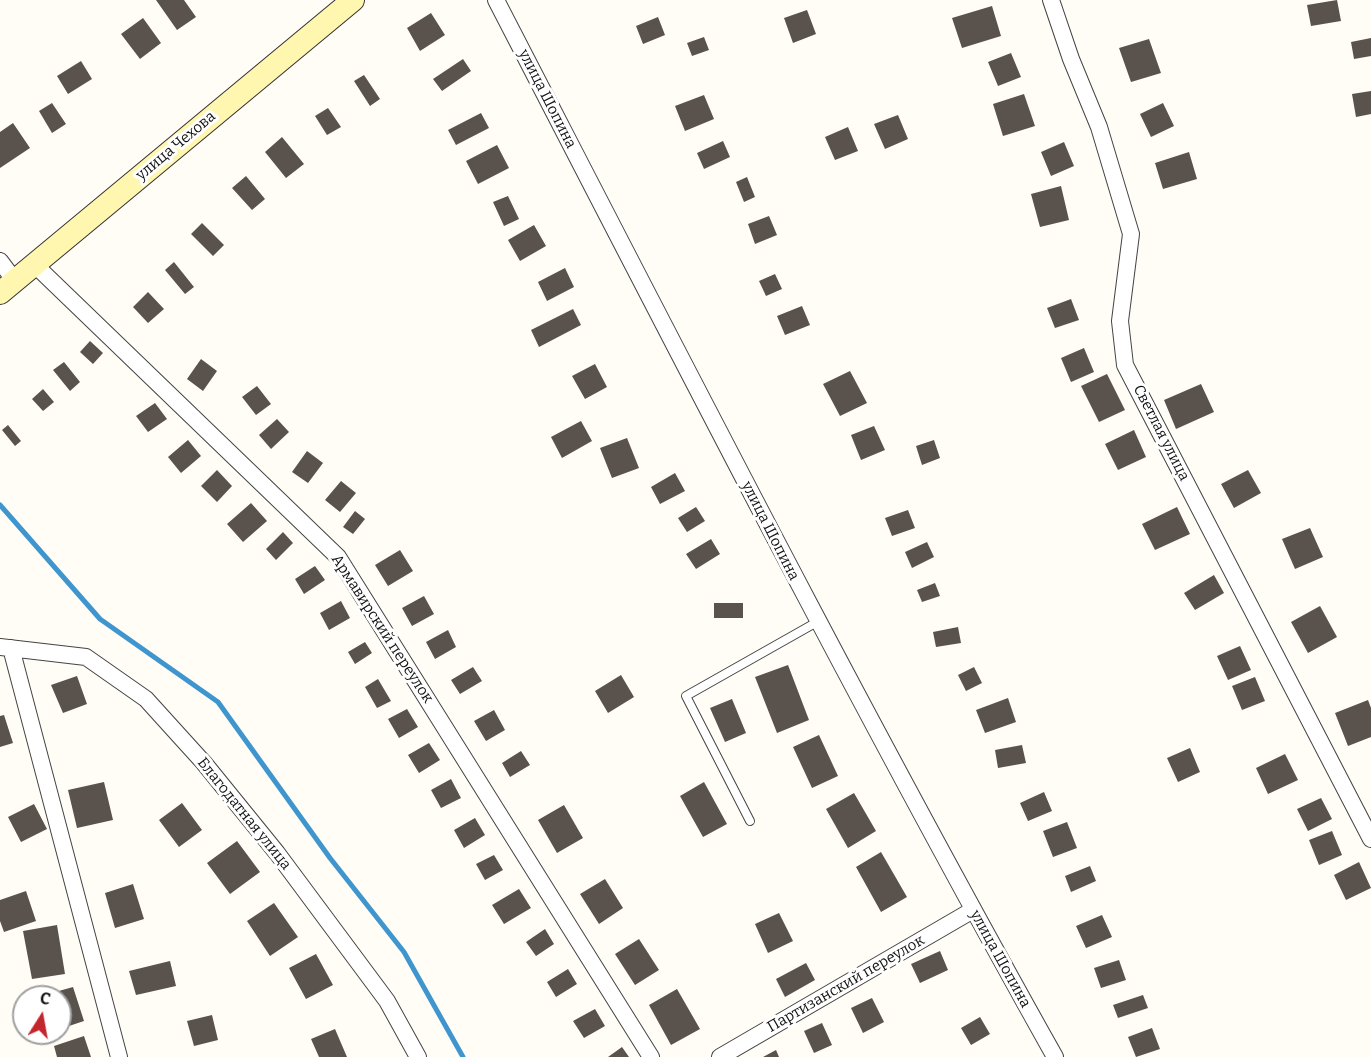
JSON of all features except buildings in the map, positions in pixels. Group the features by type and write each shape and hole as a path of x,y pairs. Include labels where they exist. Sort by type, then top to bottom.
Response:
{"main road":[{"name":"улица Чехова","path":"7,287 353,0"}],"street":[{"name":"улица Шопина","path":"496,0 818,622 1055,1057"},
{"name":"Светлая улица","path":"1051,0 1071,59 1099,127 1131,234 1120,321 1125,365 1371,839"},
{"path":"0,261 7,287"},
{"name":"Армавирский переулок","path":"34,264 339,558 651,1057"},
{"name":"Благодатная улица","path":"119,1057 5,648 86,657 146,699 204,763 277,853 387,1001 418,1057"},
{"name":"Партизанский переулок","path":"720,1057 973,910"}],"lane":[{"path":"750,821 686,696 818,622"}],"waterway":[{"path":"0,505 100,619 218,702 330,858 404,952 463,1057"}]}
